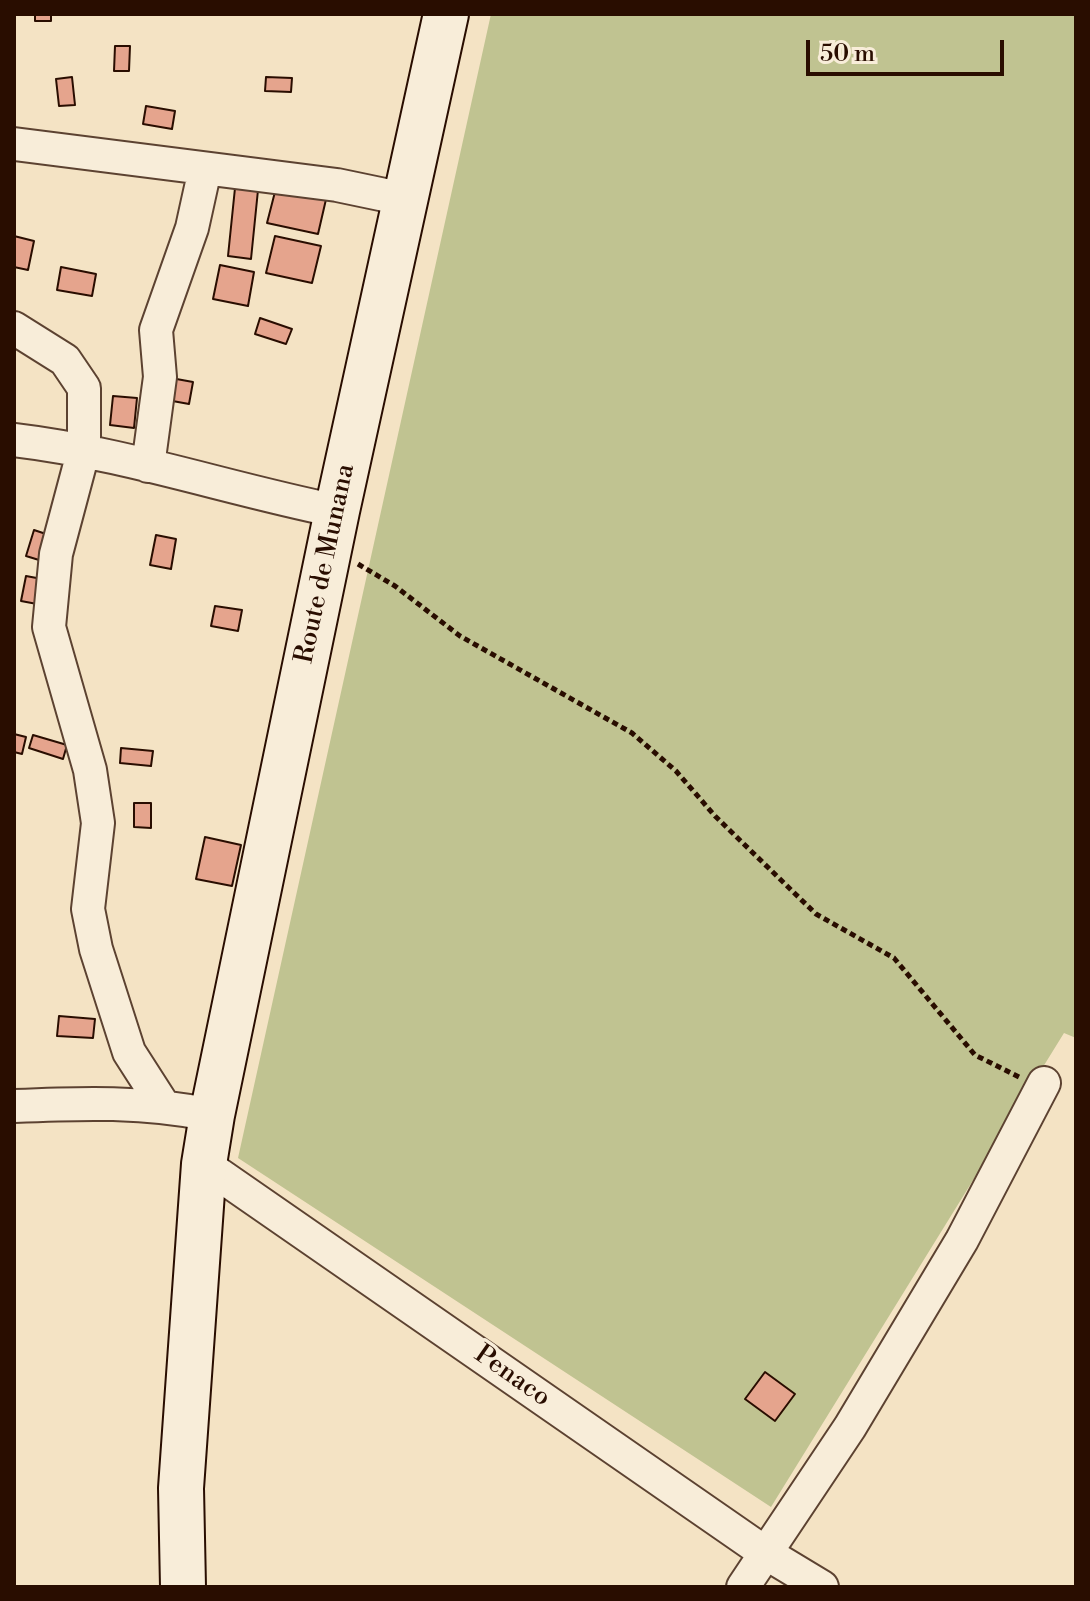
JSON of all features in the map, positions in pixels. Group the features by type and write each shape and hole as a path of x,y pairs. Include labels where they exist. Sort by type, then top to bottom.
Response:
{"main road":[{"name":"Route de Munana","path":"183,1587 181,1488 204,1164 212,1115 333,529 446,14"}],"street":[{"path":"14,144 337,185 404,199"},
{"path":"148,466 160,377 156,330 192,228 205,169"},
{"path":"14,328 65,360 77,372 84,388 84,449 56,554 49,627 92,783 98,823 88,909 96,949 129,1052 163,1105"},
{"path":"14,440 84,449 148,466 333,529"},
{"path":"743,1587 850,1427 938,1280 1044,1083"},
{"path":"14,1106 109,1102 163,1105 212,1115"},
{"name":"Penaco","path":"204,1164 764,1552 822,1587"}],"path":[{"path":"333,529 395,586 460,636 632,733 676,771 715,816 816,914 894,958 975,1055 994,1067 1044,1083"}],"green space":[{"path":"491,14 1076,14 1076,1038 1064,1033 771,1507 238,1158"}],"building":[{"path":"35,14 51,14 51,21 35,21"},
{"path":"115,46 130,46 129,71 114,71"},
{"path":"72,77 75,105 59,106 56,79"},
{"path":"266,77 292,78 291,92 265,91"},
{"path":"146,106 175,111 172,129 143,124"},
{"path":"277,184 327,195 318,234 267,223"},
{"path":"235,188 258,190 251,259 228,256"},
{"path":"14,236 34,241 28,270 14,267"},
{"path":"275,236 321,246 312,283 266,273"},
{"path":"220,265 254,272 248,306 213,299"},
{"path":"61,267 96,274 92,296 57,290"},
{"path":"260,318 292,329 286,344 255,334"},
{"path":"171,378 193,382 189,404 167,400"},
{"path":"113,396 137,398 134,428 110,425"},
{"path":"34,530 46,534 39,560 26,556"},
{"path":"156,535 176,539 171,569 150,565"},
{"path":"26,576 42,579 37,604 21,601"},
{"path":"215,606 242,610 238,631 211,626"},
{"path":"14,734 26,737 22,754 14,752"},
{"path":"33,735 67,745 63,759 29,748"},
{"path":"121,748 153,751 151,766 120,763"},
{"path":"134,803 151,803 151,828 134,827"},
{"path":"205,837 241,845 232,886 196,879"},
{"path":"59,1016 95,1019 93,1038 57,1036"},
{"path":"765,1372 795,1394 775,1421 745,1399"}]}
